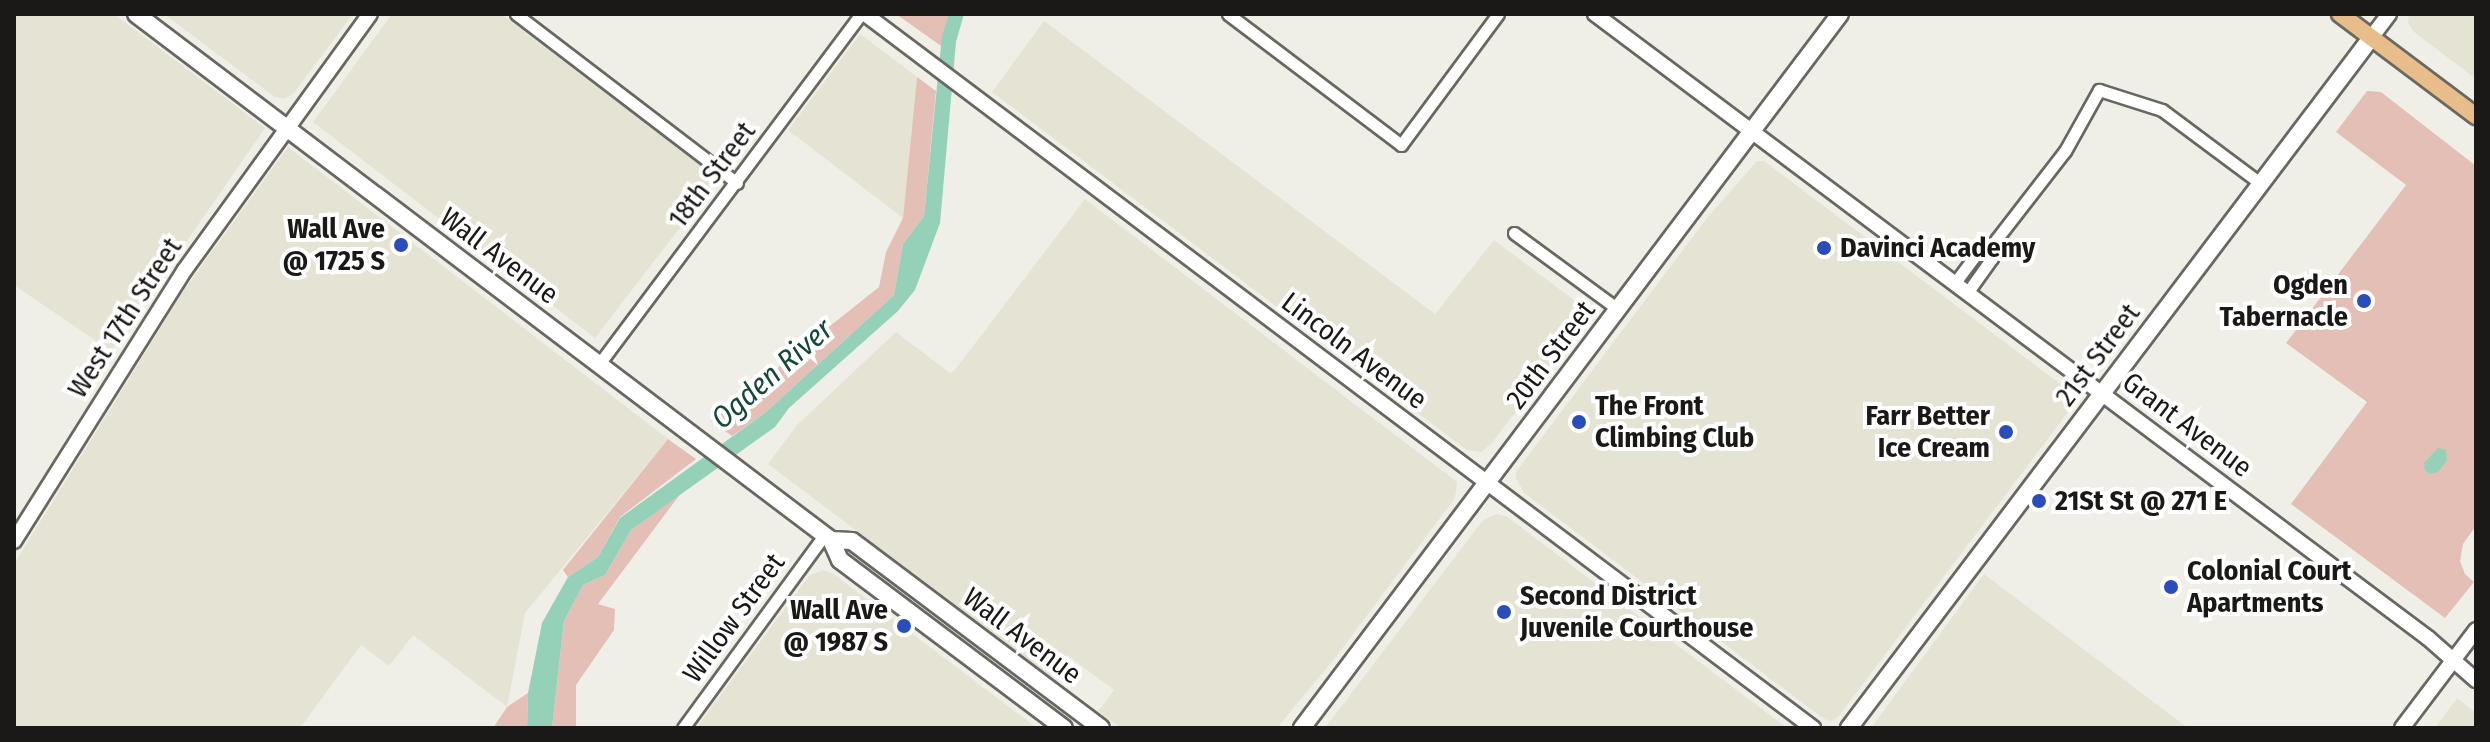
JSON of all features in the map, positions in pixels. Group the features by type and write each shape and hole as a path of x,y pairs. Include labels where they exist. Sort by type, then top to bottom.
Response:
{"main road":[{"name":"Wall Avenue","path":"136,14 753,481 827,538 840,560 1064,728"},
{"name":"20th Street","path":"1302,728 1840,14"},
{"path":"2340,14 2476,116"},
{"name":"21st Street","path":"1849,728 2371,38"},
{"name":"Wall Avenue","path":"827,538 852,541 1101,728"}],"street":[{"name":"West 17th Street","path":"14,541 184,271 302,103 370,14"},
{"path":"516,14 737,183"},
{"name":"18th Street","path":"599,364 863,14"},
{"name":"Lincoln Avenue","path":"863,14 1813,728"},
{"path":"1228,14 1401,145 1498,14"},
{"name":"Grant Avenue","path":"1595,14 2102,394 2476,680"},
{"name":"21st Street","path":"2371,38 2389,14"},
{"path":"1954,284 1980,249 1992,245 2065,151 2099,90 2162,110 2260,183"},
{"path":"1514,233 1618,309"},
{"path":"1967,293 1992,258 1992,245"},
{"name":"Willow Street","path":"683,728 827,538"},
{"path":"2402,728 2476,630"}],"shaded area":[{"path":"14,14 114,14 265,128 111,351 14,285"},
{"path":"164,14 353,14 293,94 284,99 275,97"},
{"path":"392,14 501,14 718,178 595,338 313,122"},
{"path":"896,14 949,14 941,46"},
{"path":"949,14 964,14 956,42 940,223 915,290 898,311 789,408 775,427 631,530 605,575 583,585 564,621 552,728 527,728 528,693 542,623 568,577 598,557 620,518 766,412 894,295 903,244 924,216 942,36"},
{"path":"2409,14 2476,14 2476,79 2414,32 2408,23"},
{"path":"1044,21 1435,314 1494,240 1591,313 1491,444 1481,452 1467,450 992,92"},
{"path":"860,34 917,77 903,218 788,130"},
{"path":"917,77 936,91 924,216 903,244 894,295 766,412 732,436 711,421 879,287 886,252 903,218"},
{"path":"2367,91 2381,92 2476,166 2476,526 2463,544 2460,561 2465,574 2474,582 2445,618 2291,504 2367,402 2286,343 2406,185 2336,132"},
{"path":"288,147 668,439 525,613 507,707 413,635 389,666 361,645 300,728 14,728 14,564 184,290"},
{"path":"1757,161 1764,161 2067,389 2073,400 2071,408 1838,717 1831,721 1824,719 1524,493 1516,478 1516,472 1707,218"},
{"path":"1085,199 1457,482 1455,498 1335,658 1277,728 1121,728 1098,711 1114,690 1067,655 1051,677 768,464 797,425 896,332 950,373 954,371"},
{"path":"668,439 696,459 620,517 598,557 568,577 563,570"},
{"path":"2438,448 2446,450 2447,460 2438,472 2430,474 2425,470 2424,463"},
{"path":"681,493 598,604 615,609 614,630 576,685 576,728 552,728 564,621 583,585 605,575 631,530"},
{"path":"1497,514 1506,516 1787,728 1325,728 1483,520"},
{"path":"823,570 832,573 1037,728 696,728 809,576"},
{"path":"1984,574 2188,728 1871,728"},
{"path":"528,693 527,728 493,728 507,707"},
{"path":"2457,698 2476,713 2476,728 2435,728"}],"place":[{"name":"Wall Ave @ 1725 S","path":"401,245"},
{"name":"Davinci Academy","path":"1824,248"},
{"name":"Ogden Tabernacle","path":"2364,301"},
{"name":"The Front Climbing Club","path":"1579,422"},
{"name":"Farr Better Ice Cream","path":"2006,432"},
{"name":"21St St @ 271 E","path":"2039,501"},
{"name":"Colonial Court Apartments","path":"2171,587"},
{"name":"Second District Juvenile Courthouse","path":"1504,612"},
{"name":"Wall Ave @ 1987 S","path":"904,626"}],"water label":[{"name":"Ogden River","path":"772,374"}]}
